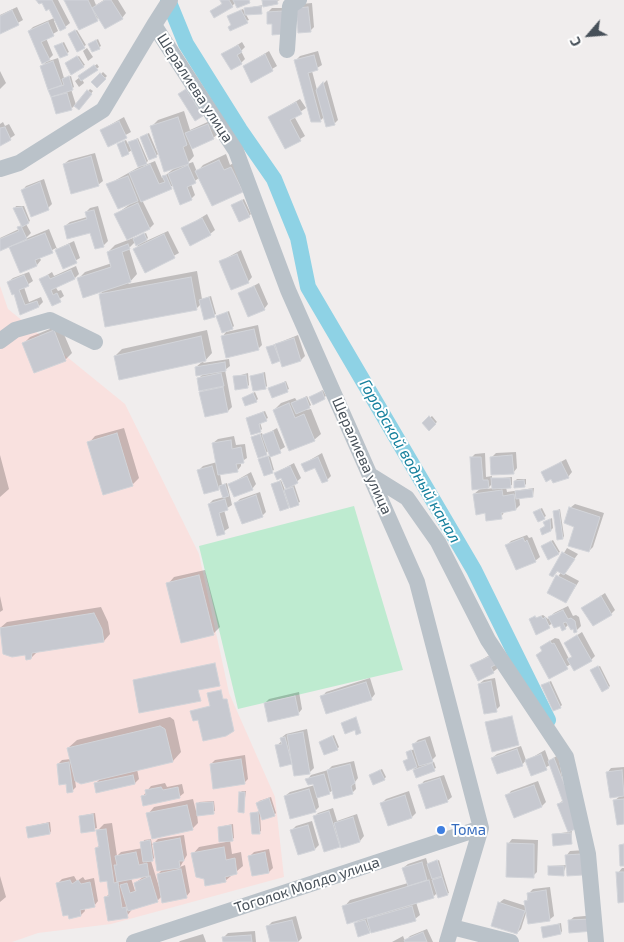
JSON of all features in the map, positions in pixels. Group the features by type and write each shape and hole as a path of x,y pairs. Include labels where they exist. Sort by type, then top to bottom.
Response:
{"street":[{"name":"Шералиева улица","path":"170,0 154,25 236,151 288,290 417,582 481,828"},
{"path":"287,50 290,6 299,0"},
{"path":"0,169 19,163 103,110 154,25"},
{"path":"0,341 15,330 50,320 95,342"},
{"path":"370,475 407,498 438,542 488,640 566,757 588,854 596,942"},
{"path":"481,828 449,935 511,942"},
{"name":"Тоголок Молдо улица","path":"134,942 481,828"}],"shaded area":[{"path":"0,286 8,309 125,404 199,554 229,693 275,797 284,877 111,924 38,933 12,942 0,942"}],"green space":[{"path":"354,506 403,670 238,709 199,546"}],"building":[{"path":"36,0 52,0 66,28 60,31 49,9 46,11 42,3 39,4"},
{"path":"64,0 88,0 98,21 79,30"},
{"path":"105,0 111,0 123,19 105,29 92,8"},
{"path":"220,0 229,0 233,7 214,18 210,11 222,4"},
{"path":"233,0 249,0 250,3 237,8"},
{"path":"262,0 277,0 278,4 263,7"},
{"path":"261,6 262,14 245,15 244,8"},
{"path":"308,7 311,32 298,33 296,8"},
{"path":"12,10 19,25 0,34 0,16"},
{"path":"241,10 248,23 230,31 228,27 231,25 227,16"},
{"path":"283,11 284,34 272,35 272,24 267,24 267,12"},
{"path":"48,22 54,36 41,42 50,60 42,64 28,31"},
{"path":"75,30 85,48 77,52 68,34"},
{"path":"96,40 100,49 92,52 88,44"},
{"path":"62,43 68,55 60,58 54,46"},
{"path":"238,45 242,52 237,55 242,64 231,70 221,54"},
{"path":"265,54 273,71 251,83 243,66"},
{"path":"314,55 318,70 308,73 321,122 311,122 294,60"},
{"path":"77,56 84,67 71,75 65,63"},
{"path":"53,61 62,85 48,90 40,66"},
{"path":"94,65 98,70 81,81 78,76"},
{"path":"100,73 106,79 97,88 91,82"},
{"path":"69,76 73,90 51,97 48,90 64,85 62,79"},
{"path":"323,82 335,125 326,127 316,90"},
{"path":"186,89 203,116 195,121 178,94"},
{"path":"87,90 92,94 79,110 74,106"},
{"path":"67,93 72,110 56,114 51,97"},
{"path":"296,102 302,114 290,120 301,141 285,149 268,117"},
{"path":"178,117 187,145 183,147 189,164 164,172 150,126"},
{"path":"119,121 127,138 108,147 100,130"},
{"path":"208,124 214,139 192,149 185,133"},
{"path":"5,127 11,140 0,146 0,128"},
{"path":"147,134 157,157 149,160 140,137"},
{"path":"137,139 147,164 138,167 128,142"},
{"path":"124,141 129,154 122,157 117,144"},
{"path":"91,156 99,186 71,194 63,164"},
{"path":"219,160 224,170 231,167 243,192 212,206 195,171"},
{"path":"150,164 159,184 165,182 162,176 166,175 172,189 141,202 129,173"},
{"path":"188,165 196,183 187,187 192,200 180,205 168,174"},
{"path":"128,176 138,201 118,209 106,184"},
{"path":"40,182 49,210 31,217 21,190"},
{"path":"242,200 250,217 239,222 231,205"},
{"path":"138,203 150,229 127,240 114,214"},
{"path":"22,207 29,223 22,227 13,208"},
{"path":"94,210 104,247 95,249 90,233 67,239 64,226 87,219 85,212"},
{"path":"202,218 211,235 190,246 181,228"},
{"path":"21,226 27,239 0,251 0,239 19,231 17,227"},
{"path":"45,233 53,253 35,260 37,266 20,273 9,247"},
{"path":"144,233 147,240 136,246 133,239"},
{"path":"164,234 175,258 145,273 133,249"},
{"path":"69,244 77,263 63,269 55,250"},
{"path":"128,244 130,249 122,252 131,282 83,298 77,278 111,267 107,252"},
{"path":"237,254 249,283 231,290 219,261"},
{"path":"71,270 75,279 51,290 53,295 57,293 61,302 52,306 39,279 48,275 50,279"},
{"path":"24,275 29,286 19,290 25,305 37,301 39,307 20,315 14,294 12,295 7,282"},
{"path":"191,277 197,310 105,327 99,294"},
{"path":"254,286 265,310 248,317 238,293"},
{"path":"209,297 215,317 204,320 199,300"},
{"path":"227,312 233,329 222,333 216,316"},
{"path":"254,329 259,350 226,358 221,336"},
{"path":"54,330 66,361 34,373 22,343"},
{"path":"201,336 206,361 119,380 114,356"},
{"path":"294,338 301,361 282,367 275,344"},
{"path":"274,345 280,361 272,364 266,347"},
{"path":"225,362 226,371 196,376 195,367"},
{"path":"221,373 224,386 199,391 197,378"},
{"path":"263,373 266,389 253,391 250,376"},
{"path":"246,375 248,388 235,390 233,376"},
{"path":"285,382 288,392 272,398 268,388"},
{"path":"223,387 228,412 205,417 199,392"},
{"path":"322,391 325,399 313,405 309,397"},
{"path":"253,393 257,402 245,406 242,398"},
{"path":"306,397 310,408 296,414 291,403"},
{"path":"289,403 295,418 304,414 315,441 289,451 273,410"},
{"path":"263,412 267,421 259,424 261,432 251,435 246,418"},
{"path":"429,416 436,424 429,431 422,423"},
{"path":"273,431 281,453 270,457 262,435"},
{"path":"117,433 133,486 103,495 87,442"},
{"path":"260,434 267,455 258,458 251,437"},
{"path":"231,440 232,449 241,447 244,463 236,464 238,472 218,475 212,443"},
{"path":"512,455 514,474 491,475 490,457"},
{"path":"268,456 273,473 264,476 258,459"},
{"path":"318,457 328,481 322,483 315,468 305,472 301,464"},
{"path":"470,457 481,457 483,480 488,480 489,488 472,490"},
{"path":"561,462 569,478 553,483 551,479 546,482 541,472"},
{"path":"212,466 219,490 204,494 197,470"},
{"path":"290,466 298,483 286,489 281,478 277,480 274,473"},
{"path":"247,476 253,490 234,497 228,484"},
{"path":"491,478 510,478 511,488 492,489"},
{"path":"524,480 525,487 514,488 514,481"},
{"path":"280,481 289,508 280,511 271,484"},
{"path":"225,484 229,496 223,498 219,486"},
{"path":"293,487 299,505 290,508 284,490"},
{"path":"532,489 533,497 516,499 515,491"},
{"path":"502,490 503,496 514,494 516,510 501,513 502,519 486,521 485,513 476,515 473,494"},
{"path":"256,495 263,517 242,524 234,503"},
{"path":"225,499 228,510 219,513 225,534 217,536 208,504"},
{"path":"569,507 600,517 589,552 568,546 574,527 564,523"},
{"path":"540,509 545,519 538,522 533,512"},
{"path":"559,510 563,539 557,540 553,511"},
{"path":"550,519 551,531 542,535 540,529 545,526 543,522"},
{"path":"523,538 525,542 527,540 536,562 516,570 505,545"},
{"path":"551,541 559,554 548,560 541,546"},
{"path":"562,552 575,559 564,575 557,571 553,577 549,575"},
{"path":"199,575 214,635 181,643 166,583"},
{"path":"556,575 576,585 566,603 547,593"},
{"path":"601,596 612,615 593,626 581,608"},
{"path":"563,610 568,619 571,618 575,621 577,632 574,633 573,629 571,630 566,622 563,623 566,629 562,631 560,626 554,628 548,617"},
{"path":"94,613 102,629 104,642 32,653 31,659 26,660 25,655 12,657 3,654 0,628"},
{"path":"535,616 536,618 541,616 543,619 545,617 550,628 536,635 529,619"},
{"path":"577,635 592,661 574,671 567,659 572,657 564,643"},
{"path":"550,641 552,644 554,643 568,669 549,679 536,655 542,651 540,647"},
{"path":"493,655 497,664 491,667 494,673 478,681 470,665"},
{"path":"215,663 220,686 198,690 201,701 139,713 133,680"},
{"path":"598,666 609,688 602,692 590,670"},
{"path":"491,681 497,712 484,714 478,684"},
{"path":"366,682 372,700 326,714 320,696"},
{"path":"549,682 561,708 553,711 541,685"},
{"path":"221,690 223,699 227,699 234,731 226,736 203,741 198,720 193,721 190,711 210,706 207,693"},
{"path":"295,696 299,715 268,722 264,703"},
{"path":"512,716 519,745 492,752 485,722"},
{"path":"356,717 361,733 356,735 355,730 345,734 341,723"},
{"path":"160,726 165,729 173,762 81,784 75,781 67,748"},
{"path":"303,732 310,774 294,776 287,735"},
{"path":"332,736 338,750 324,755 319,742"},
{"path":"285,737 292,764 280,767 275,745 282,744 280,738"},
{"path":"425,740 433,762 419,766 412,744"},
{"path":"517,749 523,766 497,774 491,758"},
{"path":"411,750 417,767 407,771 403,761 408,759 406,752"},
{"path":"541,754 547,770 531,776 525,760"},
{"path":"554,758 581,827 568,832 557,804 563,802 548,761"},
{"path":"241,759 245,784 213,789 210,764"},
{"path":"69,762 73,792 67,793 66,784 59,785 57,764"},
{"path":"432,763 435,771 416,778 413,770"},
{"path":"350,764 355,783 351,786 353,794 334,799 327,770"},
{"path":"380,770 385,780 373,785 369,775"},
{"path":"622,770 624,796 610,798 606,772"},
{"path":"324,774 330,794 317,798 313,784 308,785 305,779"},
{"path":"133,775 135,784 96,793 94,783"},
{"path":"440,778 448,802 426,809 418,785"},
{"path":"534,785 542,807 514,818 505,795"},
{"path":"161,787 163,790 178,787 180,798 143,806 141,796 146,795 145,790"},
{"path":"309,789 316,812 290,819 284,796"},
{"path":"239,792 245,792 244,813 238,812"},
{"path":"405,795 412,818 388,826 380,803"},
{"path":"269,798 275,816 262,820 256,803"},
{"path":"624,799 624,824 617,825 613,800"},
{"path":"213,802 214,814 197,816 196,803"},
{"path":"187,805 193,830 152,839 146,813"},
{"path":"329,811 340,847 324,852 313,816"},
{"path":"258,812 260,834 252,834 250,813"},
{"path":"93,814 95,831 81,833 79,816"},
{"path":"353,817 360,842 341,848 334,823"},
{"path":"48,823 50,834 28,838 26,827"},
{"path":"231,825 233,841 219,842 218,827"},
{"path":"308,825 315,850 298,855 290,830"},
{"path":"106,829 114,883 118,882 122,908 126,907 128,918 108,921 104,897 109,896 107,881 100,882 95,848 99,847 96,830"},
{"path":"571,833 572,844 553,846 552,834"},
{"path":"180,838 184,861 179,861 180,868 157,871 153,843"},
{"path":"150,840 153,861 143,862 140,842"},
{"path":"507,843 534,844 534,878 506,877"},
{"path":"624,844 624,866 620,866 619,845"},
{"path":"224,847 226,860 235,858 237,874 225,877 226,882 205,886 204,879 196,877 191,853"},
{"path":"136,852 139,865 147,863 149,876 117,882 114,865 117,865 115,856"},
{"path":"265,852 269,873 252,876 248,856"},
{"path":"581,854 583,875 567,876 565,855"},
{"path":"437,860 442,876 432,879 427,864"},
{"path":"422,862 427,880 408,886 402,868"},
{"path":"548,866 564,866 564,876 548,875"},
{"path":"181,869 187,898 162,903 157,874"},
{"path":"616,872 624,872 624,902 618,903"},
{"path":"150,876 158,902 128,911 120,885 127,883 130,893 136,891 134,883"},
{"path":"442,877 448,895 438,898 432,880"},
{"path":"70,880 72,884 78,880 81,884 90,882 95,907 80,910 81,916 69,919 68,915 63,916 56,883"},
{"path":"429,880 434,898 347,924 342,906"},
{"path":"546,890 550,921 528,924 524,901 528,900 527,893"},
{"path":"498,902 525,911 517,934 491,926"},
{"path":"412,906 416,921 371,933 367,919"},
{"path":"592,919 593,931 569,933 568,920"},
{"path":"292,920 298,942 270,942 266,926"},
{"path":"365,920 370,933 358,937 354,923"},
{"path":"559,924 561,934 543,938 541,927"},
{"path":"423,932 427,942 405,942 404,940"},
{"path":"251,935 252,942 223,942 222,937"}],"waterway":[{"name":"Городской водный канал","path":"168,0 186,44 240,130 274,179 298,238 308,287 474,570 548,720"}],"place":[{"name":"Тома","path":"441,830"}]}
